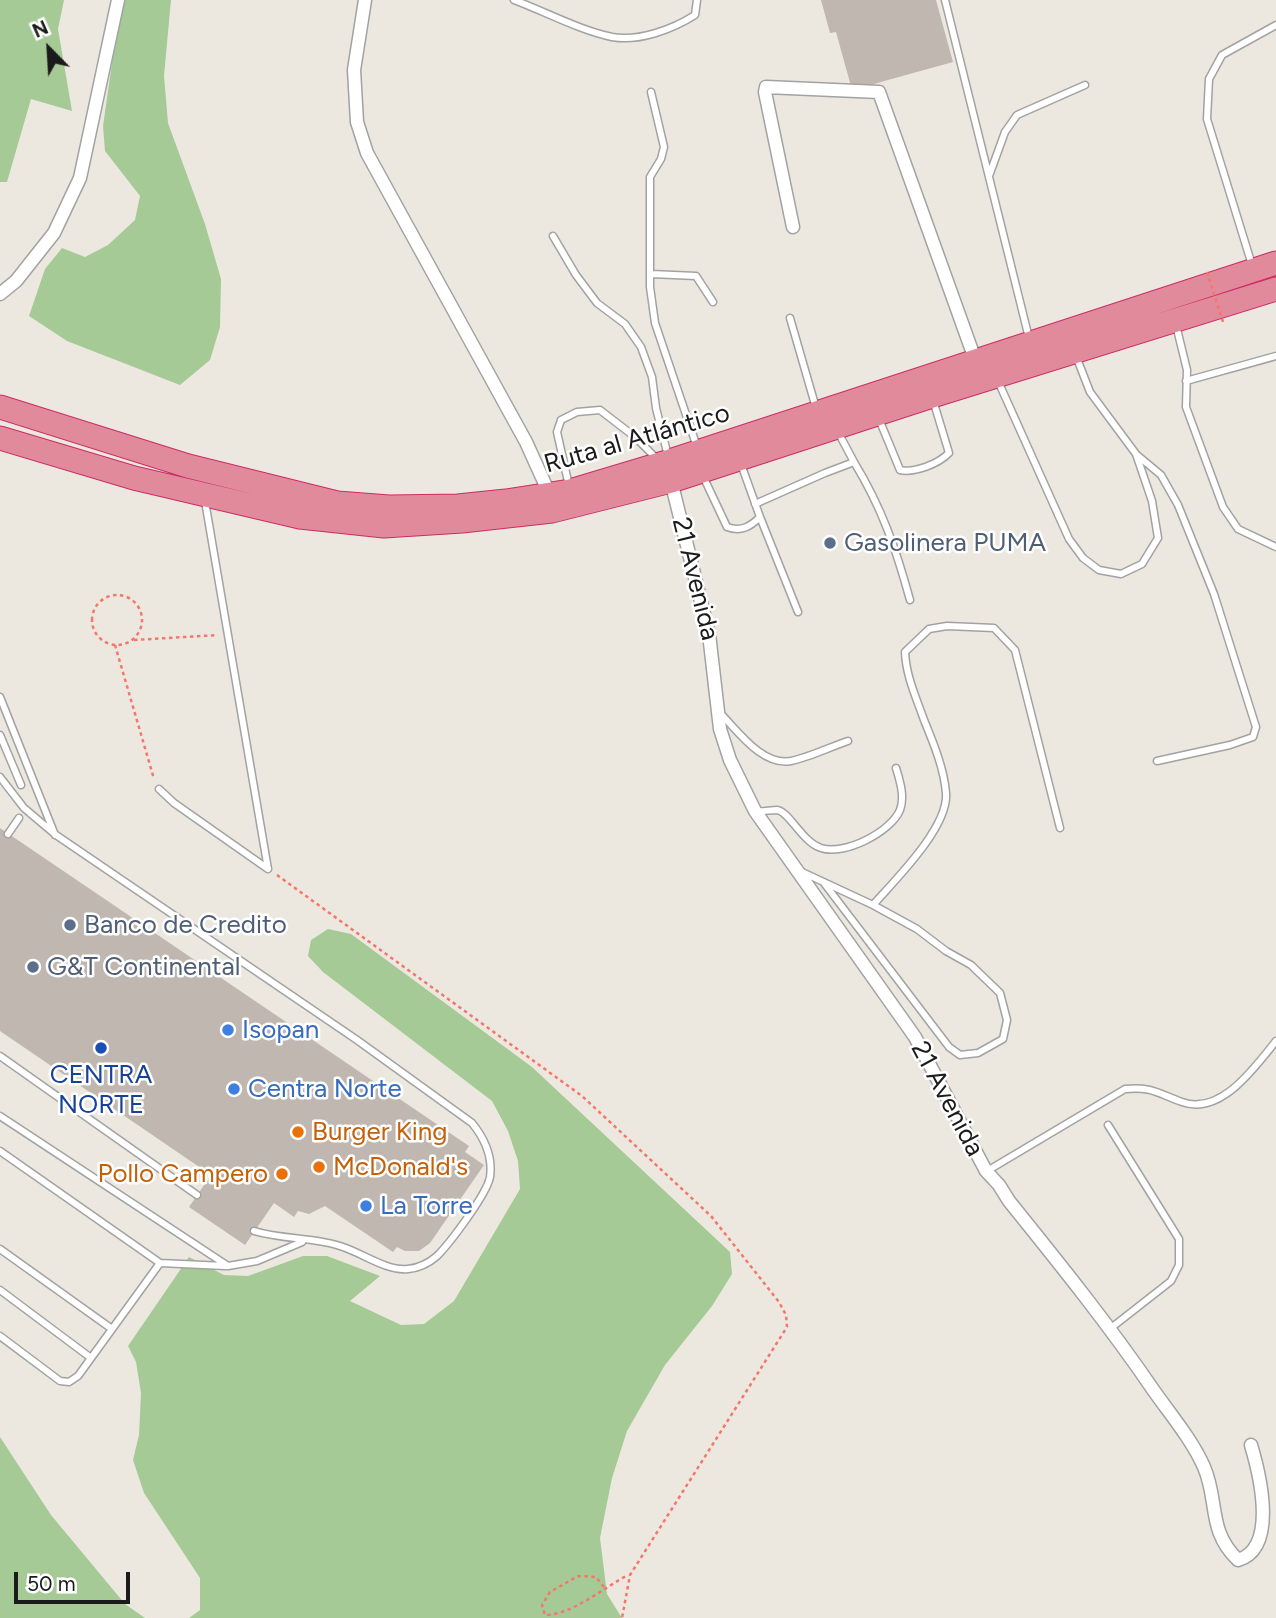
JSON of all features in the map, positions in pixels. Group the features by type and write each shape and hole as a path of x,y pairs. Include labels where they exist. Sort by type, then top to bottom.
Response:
{"highway":[{"name":"Ruta al Atlántico","path":"699,462 739,458 826,420 976,362 1276,263"},
{"name":"Ruta al Atlántico","path":"3,411 188,466 337,503 388,507 458,506 560,493 699,462 826,420 877,414 1276,289"},
{"name":"Ruta al Atlántico","path":"0,438 204,496 300,517 384,526 462,522 552,511 667,469"},
{"path":"0,445 37,449"}],"street":[{"path":"0,294 16,281 54,233 80,178 118,0"},
{"path":"365,0 354,70 357,122 367,153 526,442 560,493"},
{"path":"793,227 766,87 879,92 976,362"},
{"name":"21 Avenida","path":"667,469 709,634 720,729 730,760 755,811 915,1037 986,1171 1111,1328 1181,1430 1204,1468 1217,1529 1225,1547 1238,1560 1253,1557 1266,1545 1273,1518 1251,1445"}],"lane":[{"path":"514,0 614,38 641,36 678,26 695,15 697,0"},
{"path":"945,0 1031,344"},
{"path":"1254,271 1207,120 1209,79 1222,55 1276,25"},
{"path":"989,178 1005,132 1017,115 1085,85"},
{"path":"651,92 664,147 661,159 650,177 650,286 656,323 699,462 727,527 734,530 746,528 760,517"},
{"path":"553,236 576,275 597,303 625,324 641,347 652,377 667,469"},
{"path":"652,274 696,276 713,302"},
{"path":"790,318 826,420 871,491 895,544 910,600"},
{"path":"1175,320 1186,359 1186,407 1223,508 1238,529 1276,547"},
{"path":"1074,351 1090,392 1136,454 1161,475 1178,505 1214,594 1256,727 1253,737 1230,745 1157,761"},
{"path":"1186,381 1276,356"},
{"path":"996,376 1069,539 1083,558 1099,570 1121,574 1142,564 1158,538 1152,501 1136,454"},
{"path":"877,414 895,463 900,470 910,472 944,458 949,453 932,396"},
{"path":"560,493 558,432 561,420 577,412 600,410 635,437 667,469"},
{"path":"739,458 798,612"},
{"path":"755,504 825,473 855,463"},
{"path":"204,496 268,869"},
{"path":"873,905 910,863 939,823 947,794 937,753 906,670 905,652 929,629 947,626 994,628 1015,650 1060,828"},
{"path":"0,697 56,835"},
{"path":"719,712 758,750 772,759 789,761 848,741"},
{"path":"0,735 21,785"},
{"path":"755,811 779,810 788,816 797,831 810,843 824,850 846,848 868,839 890,825 901,809 902,787 897,768"},
{"path":"0,777 24,808 56,835 357,1040 472,1123 481,1135 490,1163 486,1191 438,1255 418,1267 396,1269 341,1246 270,1236 254,1231"},
{"path":"159,789 174,803 268,869"},
{"path":"8,834 19,818"},
{"path":"794,869 873,905 917,929 946,951 971,965 1000,993 1007,1020 1003,1039 978,1053 960,1055 950,1047 824,883"},
{"path":"986,1171 1125,1089 1144,1087 1183,1103 1205,1105 1231,1090 1276,1041"},
{"path":"0,1056 197,1195"},
{"path":"0,1116 228,1266"},
{"path":"1108,1125 1179,1239 1179,1265 1171,1281 1111,1328"},
{"path":"0,1151 160,1263 228,1266 257,1261 304,1241"},
{"path":"0,1249 112,1329"},
{"path":"0,1336 60,1381 69,1381 78,1376 92,1358 160,1263"},
{"path":"0,1290 92,1358"}],"path":[{"path":"1207,272 1224,325"},
{"path":"131,640 141,627 140,610 129,598 113,596 99,604 93,618 93,626 101,639 115,645 131,640 228,634"},
{"path":"115,645 150,773 159,789"},
{"path":"268,869 582,1096 711,1216 779,1301 786,1315 787,1327 629,1574 622,1618"},
{"path":"604,1587 596,1577 578,1576 550,1592 542,1605 545,1615 557,1615 572,1608 629,1574"}],"green space":[{"path":"0,0 64,0 58,29 72,111 31,99 7,182 0,182"},
{"path":"121,0 171,0 164,76 168,123 205,224 221,279 220,327 210,360 180,385 67,341 29,316 45,269 62,248 85,257 108,245 135,220 140,196 105,151 103,126"},
{"path":"328,929 351,934 532,1067 730,1252 732,1274 712,1306 665,1365 627,1431 612,1478 600,1538 607,1594 622,1618 189,1618 200,1610 200,1578 144,1493 133,1460 139,1435 141,1393 136,1362 128,1346 189,1257 224,1275 248,1276 303,1256 327,1256 380,1276 350,1301 401,1325 424,1324 454,1301 520,1189 518,1161 508,1131 492,1101 323,972 308,956 311,940"},
{"path":"0,1437 51,1515 125,1604 145,1618 0,1618"}],"building":[{"path":"821,0 936,0 953,62 852,90 836,32 830,33"},
{"name":"Centra Norte","path":"0,828 469,1146 465,1152 484,1165 430,1243 419,1251 405,1251 397,1247 393,1252 325,1206 309,1214 298,1211 294,1217 274,1203 245,1245 189,1207 211,1175 0,1031"}],"place":[{"name":"Gasolinera PUMA","path":"830,543"},
{"name":"Banco de Credito","path":"70,925"},
{"name":"G&T Continental","path":"33,967"},
{"name":"Isopan","path":"228,1030"},
{"name":"CENTRA NORTE","path":"101,1048"},
{"name":"Centra Norte","path":"234,1089"},
{"name":"Burger King","path":"298,1132"},
{"name":"McDonald's","path":"319,1167"},
{"name":"Pollo Campero","path":"282,1174"},
{"name":"La Torre","path":"366,1206"}]}
